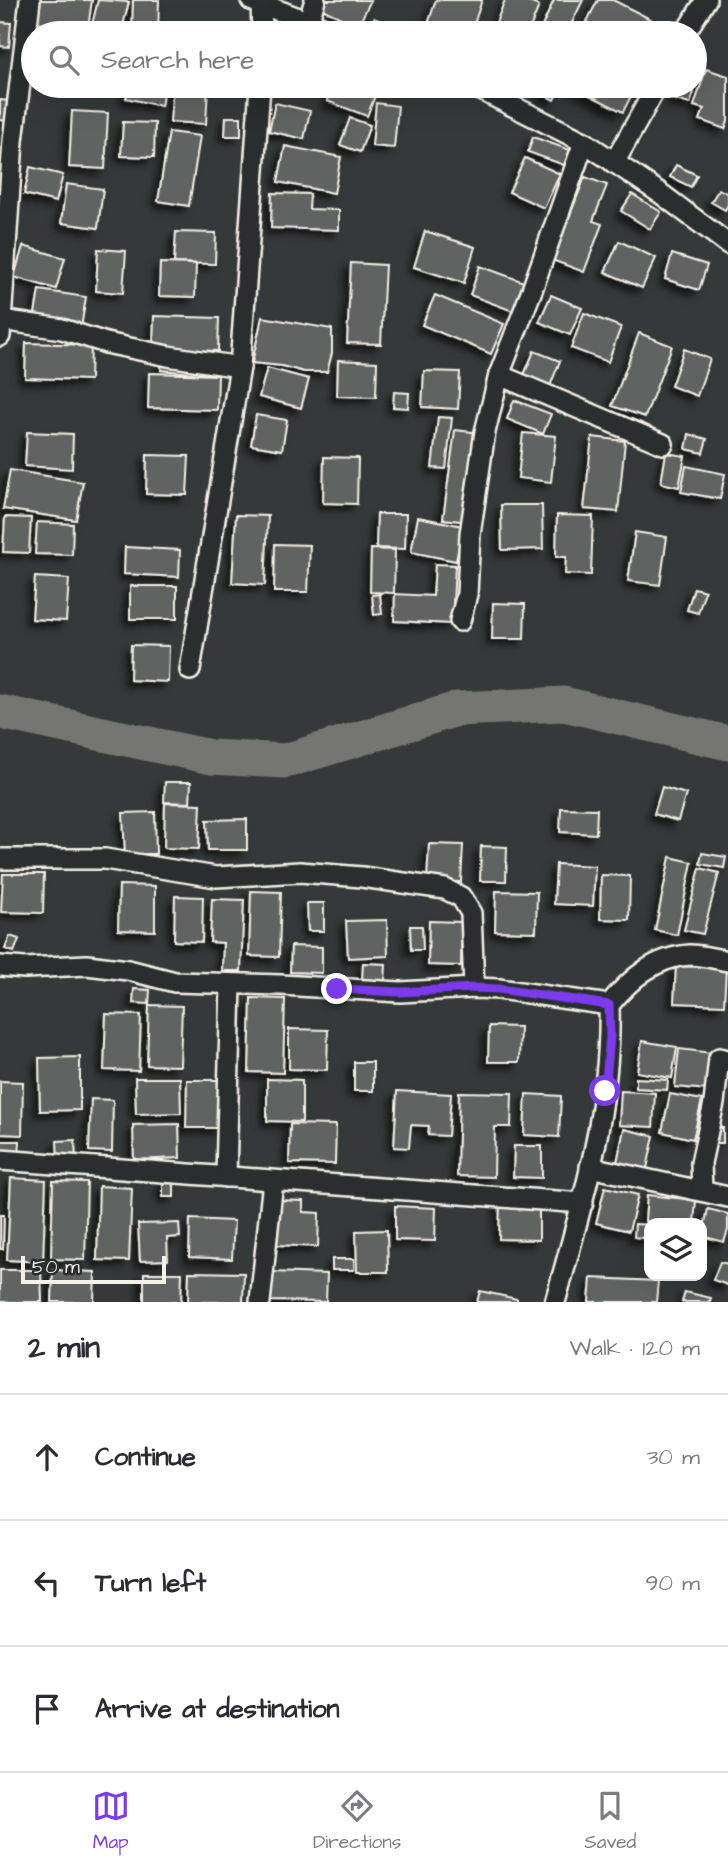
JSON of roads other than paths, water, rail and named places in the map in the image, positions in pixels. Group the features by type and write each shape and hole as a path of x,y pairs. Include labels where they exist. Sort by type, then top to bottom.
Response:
{"street":[{"path":"27,21 30,0"},
{"path":"309,21 315,0"},
{"path":"693,21 706,0"},
{"path":"256,1 303,21"},
{"path":"256,1 260,21"},
{"path":"21,75 13,141 1,328 62,329 106,343 240,367"},
{"path":"190,670 240,367 259,98"},
{"path":"497,98 584,142 660,193 728,244"},
{"path":"614,163 650,98"},
{"path":"460,621 467,594 470,534 485,432 499,375 584,142"},
{"path":"499,375 663,444"},
{"path":"0,859 105,859 216,877 300,872 362,877 445,889 461,897 471,913 474,988"},
{"path":"555,1302 583,1203 605,1091 610,1036 609,1005 628,982 654,964 691,955 728,961"},
{"path":"0,966 25,968 88,965 128,970 175,982 400,992 474,988 571,998 609,1005"},
{"path":"226,1177 231,984"},
{"path":"702,1191 701,1163 715,1103 719,1058 728,1060"},
{"path":"0,1160 583,1203"},
{"path":"676,1185 701,1163"},
{"path":"590,1167 728,1197"},
{"path":"260,1302 273,1181"}],"waterway":[{"path":"0,712 211,757 285,761 457,709 564,704 728,743"}]}
